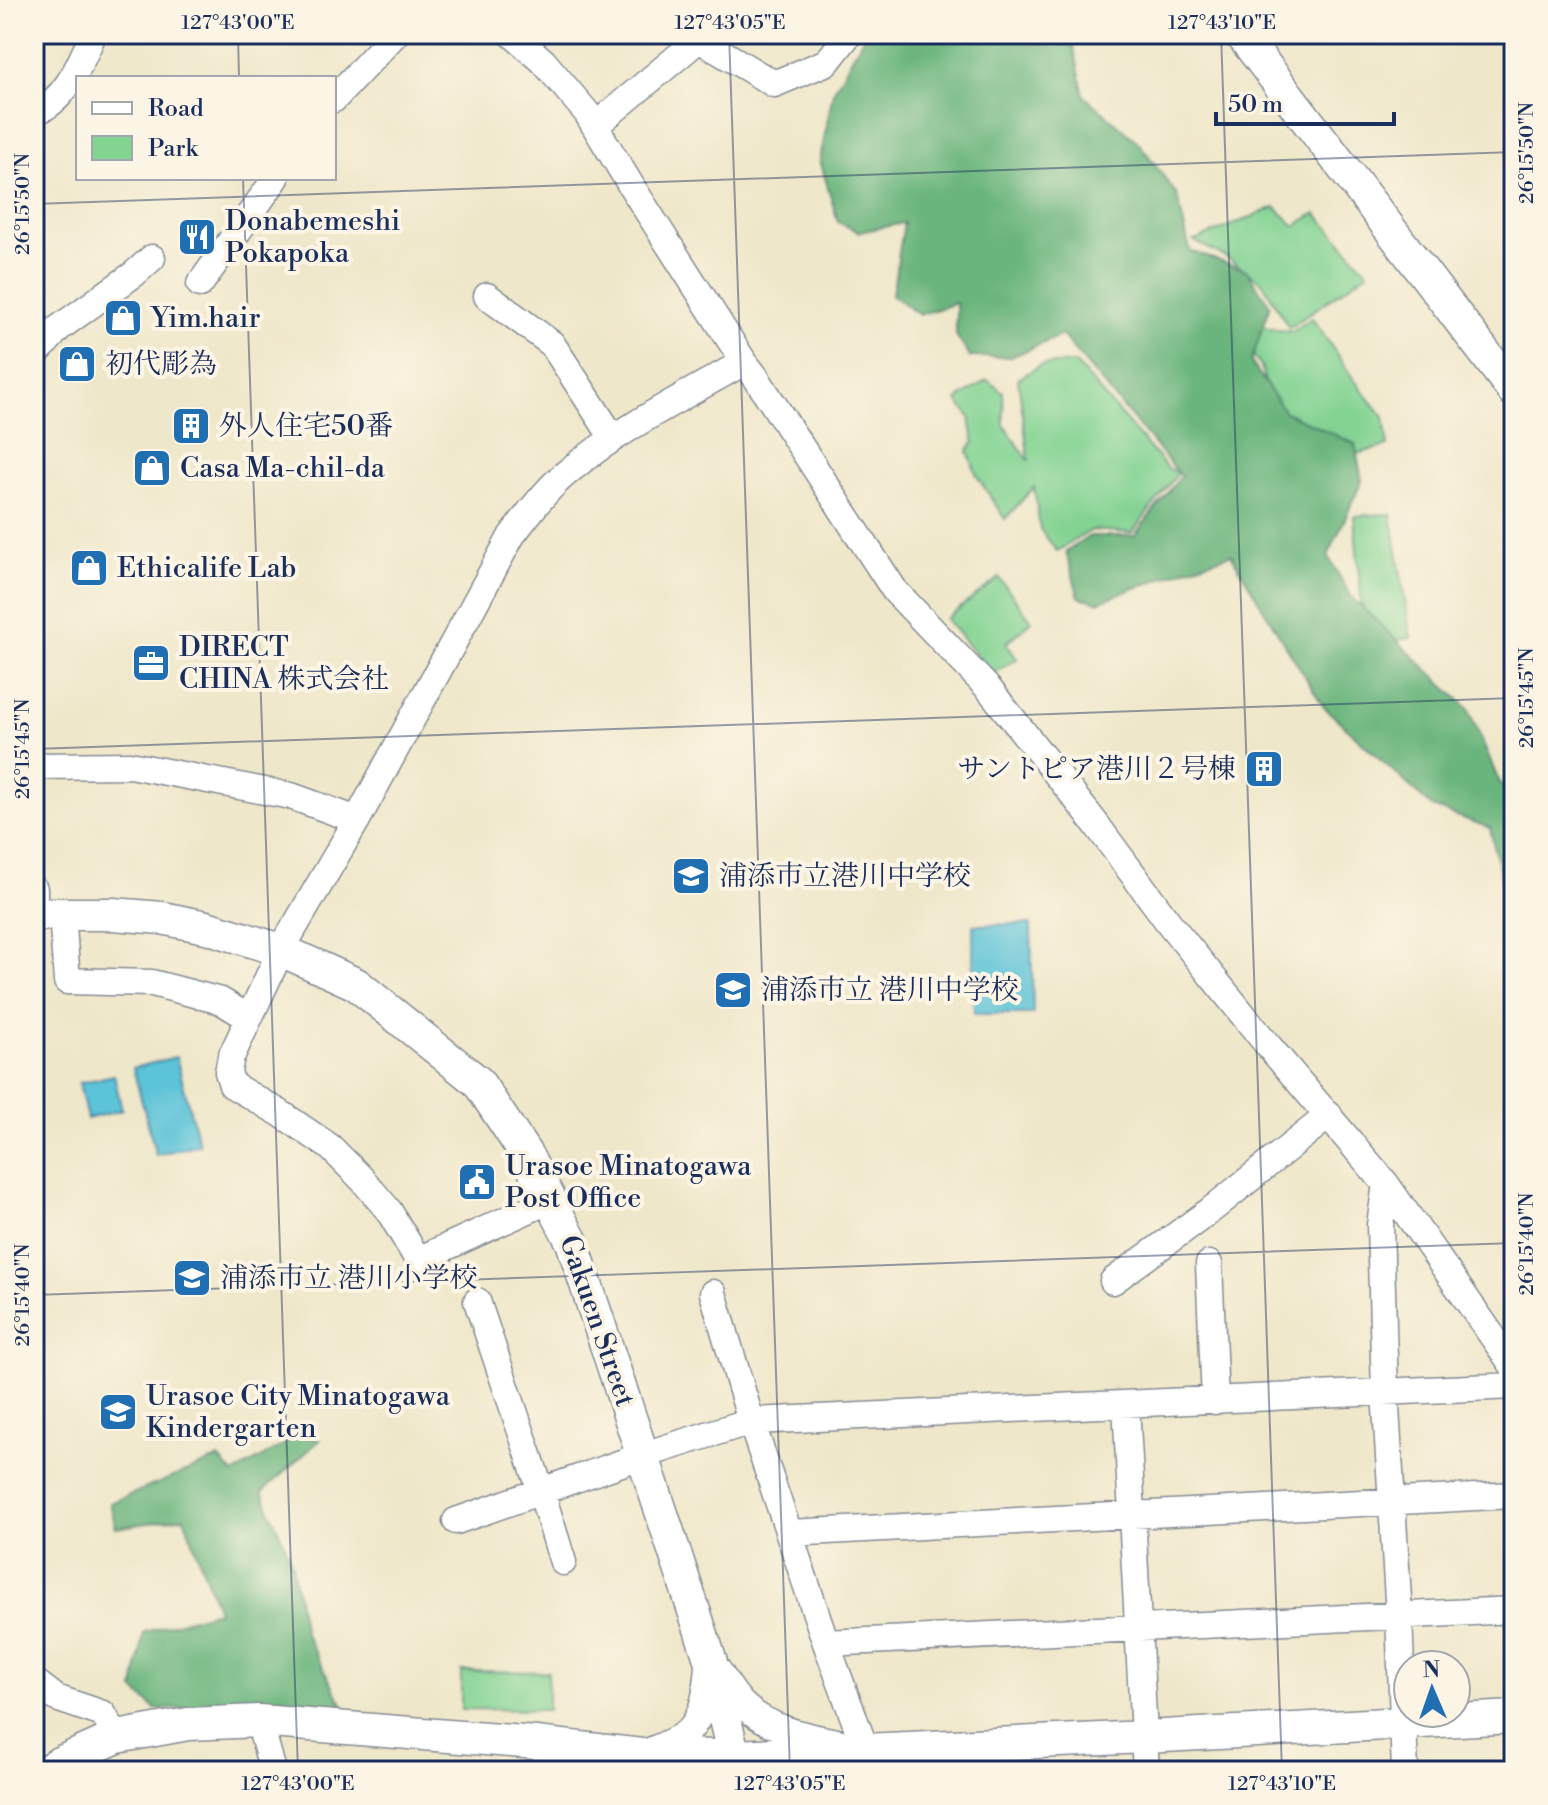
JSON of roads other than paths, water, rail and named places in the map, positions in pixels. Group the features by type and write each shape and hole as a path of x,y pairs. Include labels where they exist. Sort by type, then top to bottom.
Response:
{"street":[{"path":"34,112 42,110 60,94 76,71 93,34"},
{"path":"336,97 395,34"},
{"path":"512,34 543,61 587,113 744,362 895,591 989,689 1093,820 1169,923 1386,1184 1514,1367"},
{"path":"595,126 699,37 774,84 827,62 849,34"},
{"path":"1241,34 1514,391"},
{"path":"200,284 275,180"},
{"path":"34,356 59,328 152,258"},
{"path":"487,296 552,344 613,438"},
{"path":"550,1200 418,1260 389,1211 330,1147 232,1085 228,1072 231,1057 281,950 357,820 512,535 535,505 568,471 613,438 744,362"},
{"path":"34,766 130,765 291,796 357,820"},
{"path":"34,889 67,981 152,983 221,1001 249,1018"},
{"name":"Gakuen Street","path":"43,914 162,918 206,927 281,950 356,984 478,1082 527,1156 572,1242 710,1659 734,1763"},
{"path":"1113,1281 1211,1210 1329,1115"},
{"path":"1386,1184 1380,1225 1385,1392 1400,1649"},
{"path":"1209,1264 1215,1401"},
{"path":"713,1293 751,1421 864,1760"},
{"path":"477,1301 563,1562"},
{"path":"456,1521 751,1421 1514,1386"},
{"path":"1126,1405 1146,1771"},
{"path":"789,1533 1514,1495"},
{"path":"826,1643 1514,1610"},
{"path":"710,1659 740,1703 759,1718 864,1760"},
{"path":"648,1766 672,1741 689,1731 701,1710 710,1659"},
{"path":"34,1681 56,1698 103,1714 117,1737"},
{"path":"1472,1719 1514,1717"},
{"path":"47,1771 117,1737 188,1724 259,1721 521,1741 648,1766 864,1760"},
{"path":"259,1721 273,1771"},
{"path":"808,1771 822,1764 1145,1737 1392,1724"},
{"path":"1402,1729 1405,1771"}],"water":[{"path":"1031,924 1033,1014 974,1014 973,925"},
{"path":"176,1057 199,1144 156,1155 133,1068"},
{"path":"114,1075 122,1110 87,1119 79,1083"}],"place":[{"name":"Donabemeshi Pokapoka","path":"197,237"},
{"name":"Yim.hair","path":"123,318"},
{"name":"初代彫為","path":"77,364"},
{"name":"外人住宅50番","path":"191,426"},
{"name":"Casa Ma-chil-da","path":"152,468"},
{"name":"Ethicalife Lab","path":"89,568"},
{"name":"DIRECT CHINA 株式会社","path":"151,663"},
{"name":"サントピア港川２号棟","path":"1264,769"},
{"name":"浦添市立港川中学校","path":"691,876"},
{"name":"浦添市立 港川中学校","path":"733,990"},
{"name":"Urasoe Minatogawa Post Office","path":"477,1182"},
{"name":"浦添市立 港川小学校","path":"192,1278"},
{"name":"Urasoe City Minatogawa Kindergarten","path":"118,1412"}]}
